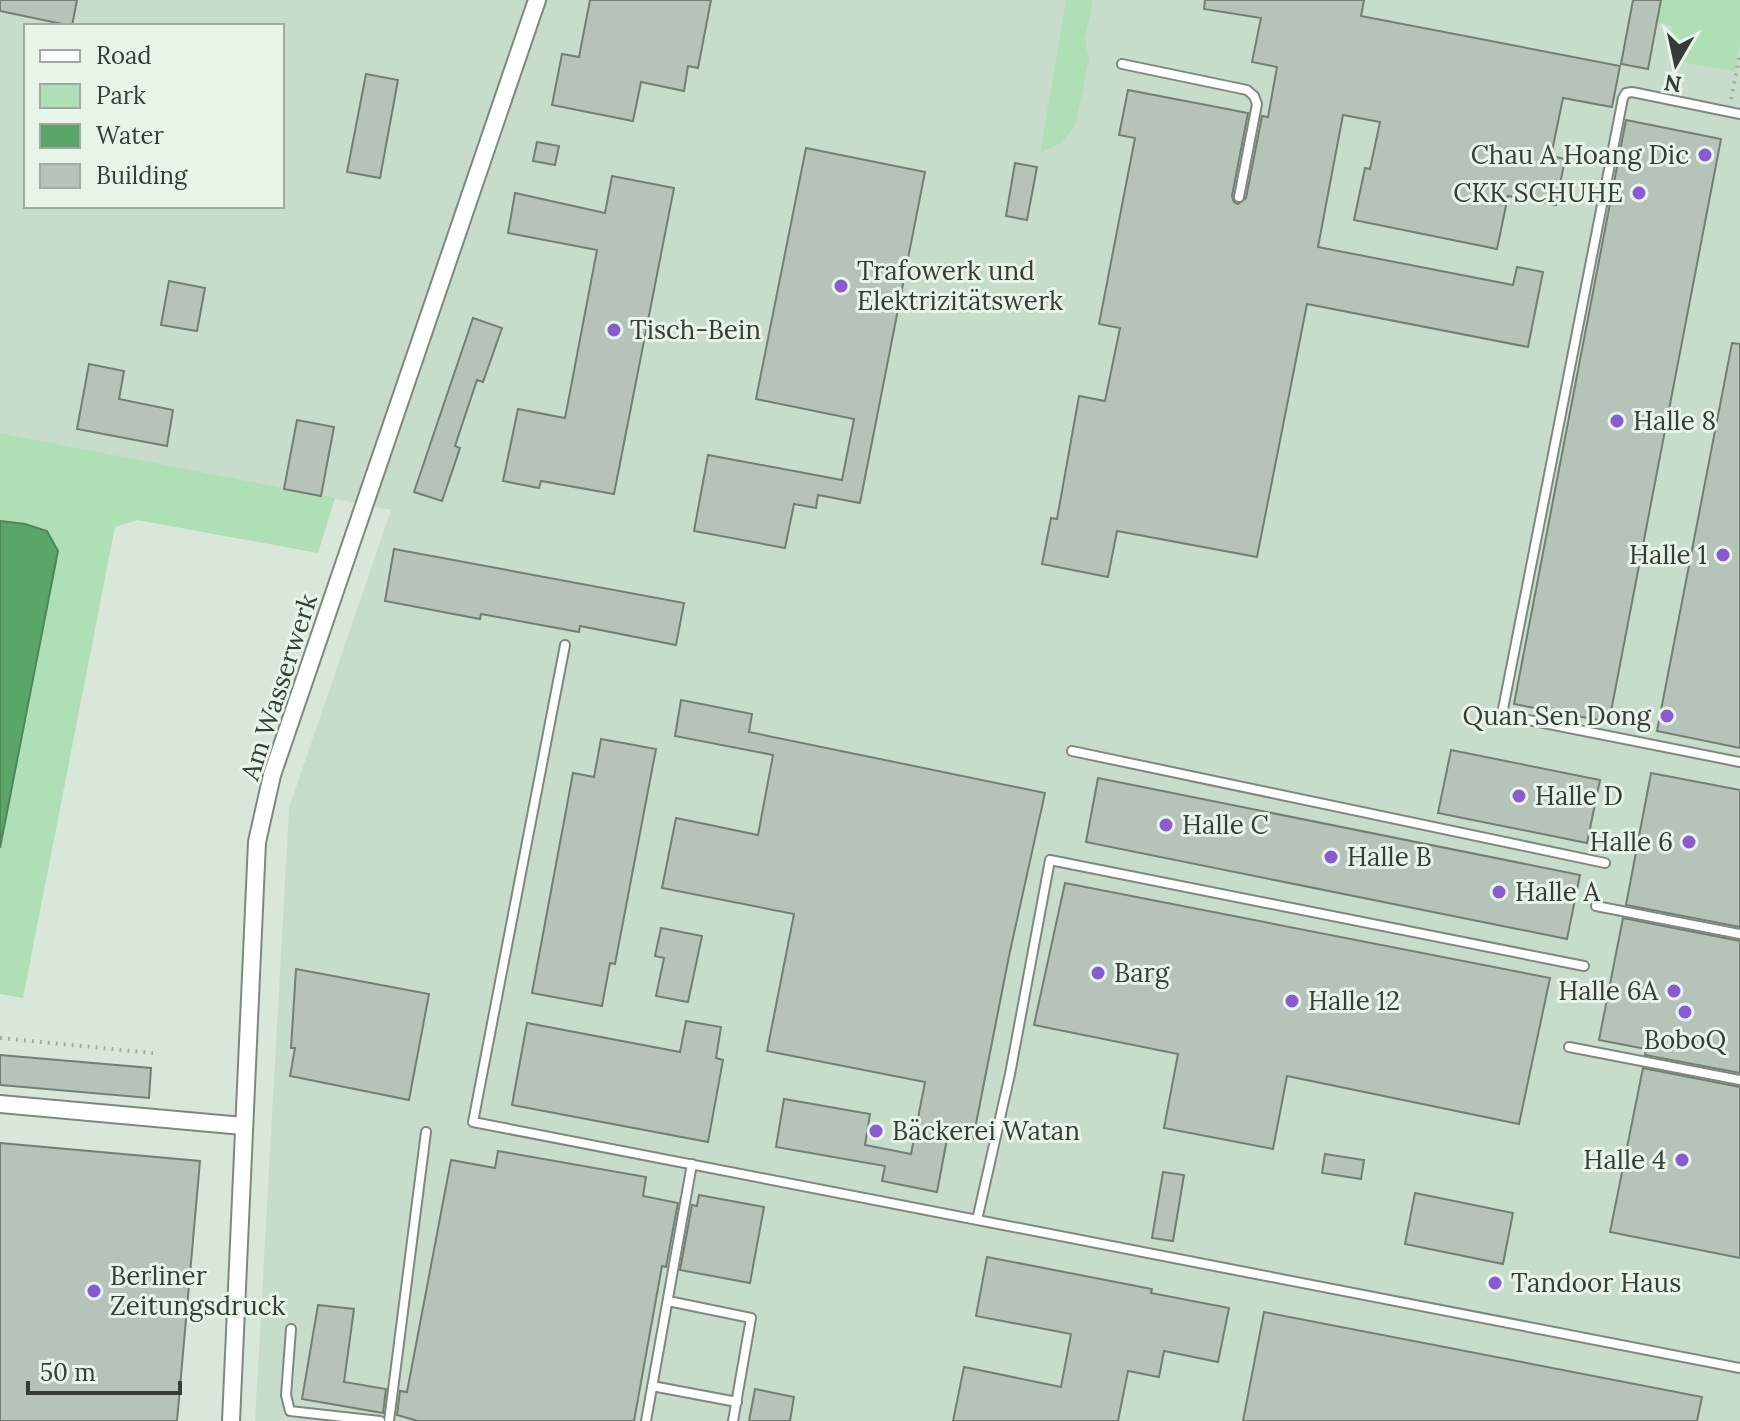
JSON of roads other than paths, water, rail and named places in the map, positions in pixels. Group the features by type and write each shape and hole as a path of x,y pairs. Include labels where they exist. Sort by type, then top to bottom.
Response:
{"street":[{"name":"Am Wasserwerk","path":"231,1421 257,842 272,775 537,0"},
{"path":"0,1104 243,1126"}],"lane":[{"path":"1122,64 1247,90 1254,96 1257,104 1239,197"},
{"path":"1740,114 1632,92 1626,93 1623,98 1504,714 1740,762"},
{"path":"565,645 473,1122 1740,1368"},
{"path":"1072,751 1605,863"},
{"path":"977,1220 1010,1074 1050,860 1584,966"},
{"path":"1596,906 1740,934"},
{"path":"1569,1047 1740,1080"},
{"path":"389,1421 426,1132"},
{"path":"646,1421 692,1164"},
{"path":"668,1301 751,1318 733,1421"},
{"path":"291,1329 286,1395 290,1411 380,1421"},
{"path":"652,1386 737,1402"}],"water":[{"path":"0,521 47,531 58,551 0,848"}],"place":[{"name":"Chau A Hoang Dic","path":"1705,155"},
{"name":"CKK SCHUHE","path":"1639,193"},
{"name":"Trafowerk und Elektrizitätswerk","path":"841,286"},
{"name":"Tisch-Bein","path":"614,330"},
{"name":"Halle 8","path":"1617,421"},
{"name":"Halle 1","path":"1723,555"},
{"name":"Quan Sen Dong","path":"1667,716"},
{"name":"Halle D","path":"1519,796"},
{"name":"Halle C","path":"1166,825"},
{"name":"Halle 6","path":"1689,842"},
{"name":"Halle B","path":"1331,857"},
{"name":"Halle A","path":"1499,892"},
{"name":"Barg","path":"1098,973"},
{"name":"Halle 6A","path":"1674,991"},
{"name":"Halle 12","path":"1292,1001"},
{"name":"BoboQ","path":"1685,1012"},
{"name":"Bäckerei Watan","path":"876,1131"},
{"name":"Halle 4","path":"1682,1160"},
{"name":"Tandoor Haus","path":"1495,1283"},
{"name":"Berliner Zeitungsdruck","path":"94,1291"}]}
